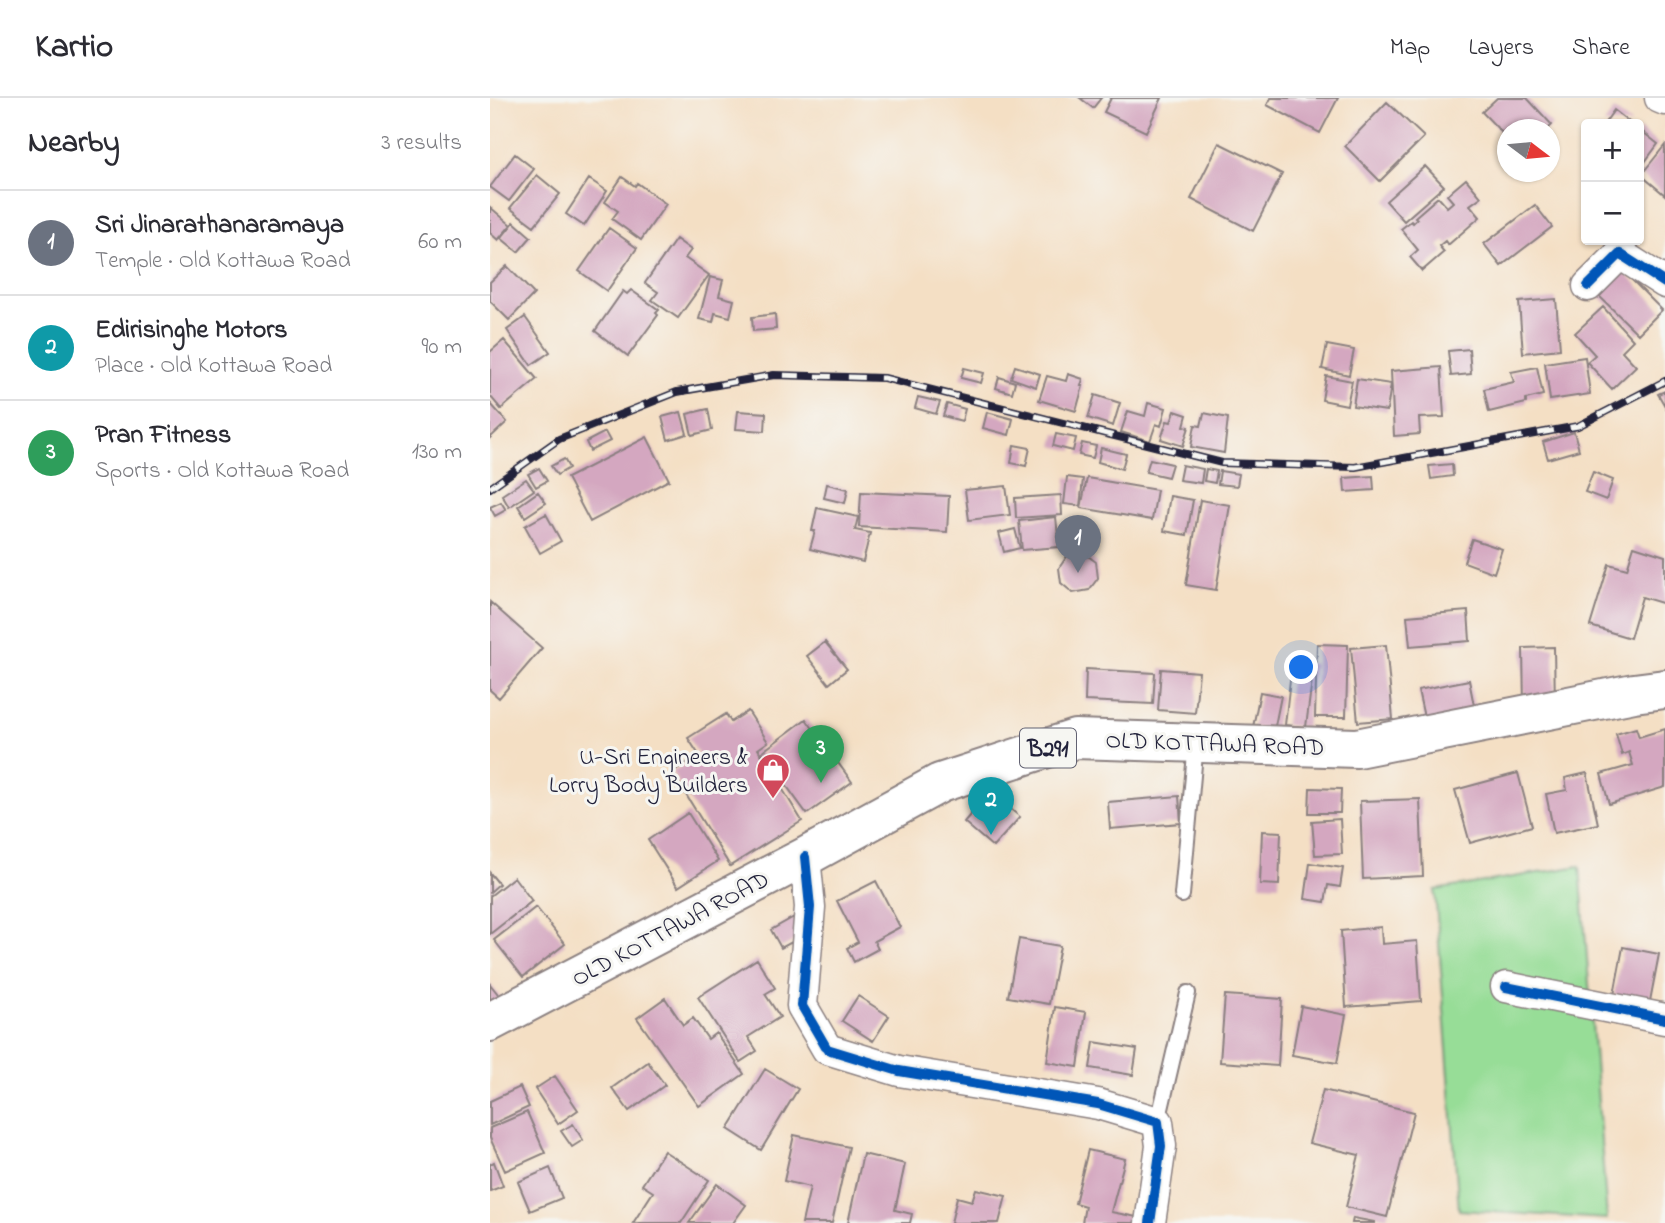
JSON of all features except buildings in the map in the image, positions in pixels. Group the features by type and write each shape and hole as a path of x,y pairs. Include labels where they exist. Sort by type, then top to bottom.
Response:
{"main road":[{"name":"OLD KOTTAWA ROAD","path":"490,1023 940,783 1075,739 1357,748 1634,693 1665,690"}],"street":[{"path":"1588,286 1620,254 1665,283"},
{"path":"805,857 810,907 802,1006 827,1049 899,1071 1098,1104 1158,1122 1161,1146 1150,1223"},
{"path":"1506,987 1665,1019"}],"lane":[{"path":"1182,895 1196,743"},
{"path":"1158,1122 1188,993"}],"green space":[{"path":"1580,866 1607,1219 1459,1210 1435,890"}],"railway":[{"path":"490,488 559,439 677,392 774,375 884,378 1222,463 1355,467 1578,426 1665,381"}],"cycle path":[{"path":"1588,286 1620,254 1665,283"},
{"path":"805,857 810,907 802,1006 827,1049 899,1071 1098,1104 1158,1122 1161,1146 1150,1223"},
{"path":"1506,987 1665,1019"}],"place":[{"name":"Sri Jinarathanaramaya","path":"1078,573"},
{"name":"Pran Fitness","path":"821,783"},
{"name":"U-Sri Engineers & Lorry Body Builders","path":"773,800"},
{"name":"Edirisinghe Motors","path":"991,835"}]}
